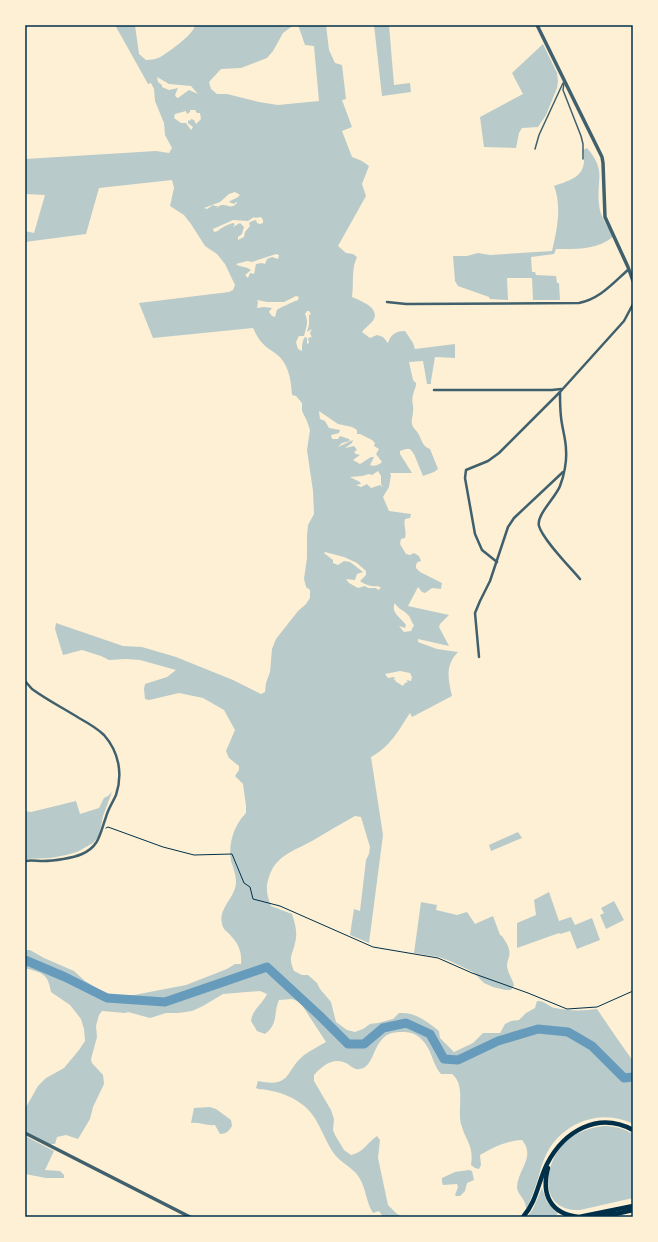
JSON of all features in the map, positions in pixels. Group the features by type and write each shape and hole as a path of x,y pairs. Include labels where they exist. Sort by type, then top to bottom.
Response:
{"highway":[{"path":"523,1217 532,1204 546,1165 559,1146 576,1130 593,1124 611,1123 626,1126 633,1130"},
{"path":"559,1146 548,1169 545,1190 551,1203 557,1209 570,1216 579,1217 633,1208"},
{"path":"598,1217 633,1208"},
{"path":"602,1217 633,1208"}],"street":[{"path":"537,25 602,158 605,217 633,281"},
{"path":"387,302 406,304 579,303 590,301 629,269"},
{"path":"497,562 482,550 475,534 465,478 466,470 488,461 499,453 560,392 624,321 633,304"},
{"path":"434,390 552,390 563,388"},
{"path":"560,392 561,416 566,451 564,472 560,487 541,514 538,521 539,527 557,552 580,579"},
{"path":"479,657 475,614 490,581 508,527 514,518 564,472"},
{"path":"25,682 36,692 95,727 111,746 117,758 120,771 119,783 100,839 92,847 82,854 45,862 25,861"},
{"path":"25,1134 190,1217"}],"lane":[{"path":"535,149 564,81"},
{"path":"564,81 563,90 583,144 583,159"}],"path":[{"path":"103,828 108,827 162,847 194,855 232,854 244,883 250,887 253,899 280,906 373,947 438,958 465,971 528,993 567,1009 597,1007 633,991"}],"shaded area":[{"path":"115,25 135,25 139,54 146,60 152,60 162,56 181,42 191,33 195,25 294,25 283,33 273,51 267,58 241,68 221,69 209,82 211,89 217,94 227,94 278,105 319,101 314,46 305,45 298,25 326,25 329,50 335,63 342,65 346,99 342,100 352,127 342,131 352,157 369,166 362,184 366,196 338,246 346,253 353,254 357,257 353,272 352,297 370,306 375,314 371,323 362,332 370,338 377,335 383,337 388,343 394,334 405,331 415,349 455,344 455,358 435,357 431,384 427,384 423,361 409,362 413,380 416,383 412,397 412,425 419,434 424,445 430,449 438,469 423,476 414,454 410,449 400,451 400,454 412,473 390,473 389,487 383,497 389,511 411,514 410,518 405,519 405,538 401,539 400,544 406,554 410,555 414,553 419,556 421,561 417,563 416,568 420,572 442,583 441,589 432,588 425,593 418,587 408,606 449,615 439,627 449,646 418,639 418,642 437,649 458,652 449,667 449,684 452,696 412,717 410,713 389,743 371,757 383,835 369,943 350,935 354,909 360,911 366,860 370,847 361,817 355,816 286,854 272,870 267,885 267,892 271,906 292,914 296,932 296,939 291,957 294,971 302,975 308,975 317,983 331,1002 336,1022 347,1030 355,1032 370,1024 393,1019 399,1013 411,1014 430,1024 439,1031 440,1038 454,1052 473,1043 483,1033 500,1033 505,1024 511,1021 519,1020 526,1013 535,1008 537,1001 565,1010 597,1009 633,1061 633,1124 621,1119 609,1117 596,1118 573,1126 563,1133 554,1142 545,1156 535,1189 526,1210 524,1200 517,1190 520,1174 527,1158 526,1146 522,1140 500,1145 480,1155 481,1165 479,1169 471,1165 472,1158 470,1148 460,1118 459,1084 452,1074 441,1074 435,1065 427,1046 419,1037 411,1033 402,1032 392,1033 384,1037 379,1043 369,1063 365,1067 356,1069 343,1062 333,1061 325,1065 314,1075 314,1081 331,1110 334,1119 333,1130 335,1135 344,1150 351,1155 355,1154 362,1150 377,1136 380,1140 378,1158 388,1205 397,1214 404,1217 383,1217 379,1211 373,1213 358,1175 336,1156 314,1116 309,1110 299,1102 286,1095 256,1088 258,1081 269,1083 282,1080 304,1055 326,1042 300,1002 292,999 279,1000 272,1026 265,1034 257,1031 251,1021 252,1017 267,994 260,991 223,994 192,1011 166,1013 150,1018 128,1012 102,1011 99,1015 96,1026 97,1037 91,1059 92,1063 103,1075 104,1084 93,1107 90,1119 78,1139 66,1135 57,1137 55,1144 49,1144 25,1131 25,1109 38,1086 46,1078 64,1068 85,1041 81,1019 70,1005 51,992 46,977 36,971 25,968 25,950 30,950 74,971 85,981 103,992 119,996 134,995 186,985 227,969 235,964 241,964 241,956 238,945 223,928 221,918 222,913 233,893 236,882 230,855 231,842 238,823 246,813 243,784 235,776 239,770 239,766 229,758 226,751 235,730 224,710 203,698 179,693 149,700 145,699 145,684 167,677 176,670 140,660 109,660 82,650 63,655 55,629 56,623 123,646 142,647 176,657 233,680 261,694 265,692 266,683 270,672 272,649 276,639 310,598 310,590 306,587 304,579 307,558 308,525 314,514 313,491 307,450 310,430 302,411 302,403 296,396 292,395 290,378 286,367 280,357 263,344 253,328 153,338 139,303 229,292 233,290 235,285 225,264 217,254 205,246 184,215 170,206 174,188 172,180 99,188 86,234 25,242 25,231 34,233 45,195 25,194 25,159 156,151 169,153 172,148 165,135 164,123 155,101 154,89 151,83 148,84","holes":["157,77 169,84 191,86 198,94 189,90 178,98 175,95 178,88 169,90 162,87 162,85 158,82","190,110 195,110 197,113 200,113 201,119 196,124 194,120 188,120 188,123 193,127 191,130 186,123 181,123 174,118 175,114 186,111 187,114","235,192 240,195 229,202 234,204 236,202 237,203 233,206 222,205 216,208 218,206 213,205 207,209 204,208 220,202 229,194","254,217 261,217 263,223 257,223 256,220 249,223 250,226 245,232 244,237 238,240 238,237 242,234 244,227 240,223 233,227 235,224 233,223 214,232 213,229 233,220 248,221","276,254 279,255 278,259 272,257 267,259 265,264 256,264 254,274 250,273 248,278 245,275 251,270 236,264 247,261 252,262","296,296 299,297 298,300 277,310 275,317 269,312 272,308 257,308 257,300 267,302 284,302","309,311 311,314 309,315 307,332 312,329 310,333 312,338 308,338 309,343 307,344 307,338 305,337 302,351 298,349 296,342 299,336 304,336 307,320 305,314","319,411 338,424 352,427 357,430 357,434 372,440 375,443 374,446 379,449 376,454 382,462 373,466 370,465 374,457 371,457 360,464 353,460 360,455 354,452 357,450 354,446 345,448 352,443 353,440 338,447 342,443 350,441 349,439 340,436 338,439 332,439 331,435 339,433 340,430 329,428 325,421 320,419","378,471 381,476 381,484 383,487 380,485 371,488 367,484 361,487 356,485 361,484 360,482 350,477 369,474 372,475","324,553 344,557 357,563 366,571 366,575 360,581 366,585 378,586 381,588 378,590 376,588 368,588 365,586 358,588 349,583 346,579 355,580 357,574 363,572 350,562 344,561 338,565 333,563 333,560","395,603 397,607 405,612 414,625 411,631 404,632 399,626 405,628 406,625 395,612","400,671 410,673 412,677 411,681 406,680 408,682 403,686 395,681 396,680 393,679 395,678 388,678 385,674"]},
{"path":"374,25 389,25 394,85 410,83 411,92 382,96"},
{"path":"543,44 557,73 558,81 557,88 546,115 538,127 522,128 519,133 516,148 484,147 480,117 523,94 512,73"},
{"path":"587,148 597,163 599,169 598,196 600,209 613,237 593,247 579,249 556,249 554,254 531,257 532,272 535,272 536,275 556,276 557,283 559,283 560,300 533,300 532,278 507,278 508,300 490,299 489,297 458,286 455,281 453,256 467,256 478,253 490,255 552,251 558,218 558,202 554,186 574,178 582,171 584,165 583,150"},
{"path":"112,792 103,816 99,836 93,843 77,852 66,855 51,858 25,859 25,811 31,812 76,801 80,814 99,808 104,798"},
{"path":"518,832 522,838 491,851 489,845"},
{"path":"549,892 559,921 571,917 575,925 592,918 600,940 577,949 570,931 559,933 517,948 517,923 536,915 534,900"},
{"path":"614,901 624,920 606,929 600,915 604,913 601,908"},
{"path":"421,902 437,905 436,910 457,915 467,912 475,924 493,916 500,935 504,938 509,948 507,966 514,985 511,990 493,987 484,983 473,972 450,961 439,957 414,953"},
{"path":"210,1107 216,1109 231,1120 232,1126 227,1132 220,1134 215,1125 191,1123 194,1108"},
{"path":"603,1126 611,1126 626,1130 633,1134 633,1198 580,1210 566,1208 556,1203 550,1194 548,1183 549,1171 560,1148 573,1136 585,1130"},
{"path":"25,1136 54,1151 45,1170 60,1171 64,1175 64,1178 46,1178 25,1174"},
{"path":"472,1171 474,1180 467,1183 465,1191 460,1196 455,1195 458,1187 457,1184 443,1185 442,1178 455,1172"},
{"path":"542,1188 547,1202 558,1213 555,1217 527,1217 533,1209"}],"waterway":[{"path":"25,960 65,977 107,998 165,1002 267,967 348,1044 364,1044 383,1028 406,1023 430,1034 444,1059 458,1060 498,1041 538,1029 568,1032 592,1046 624,1078 633,1077"}]}
